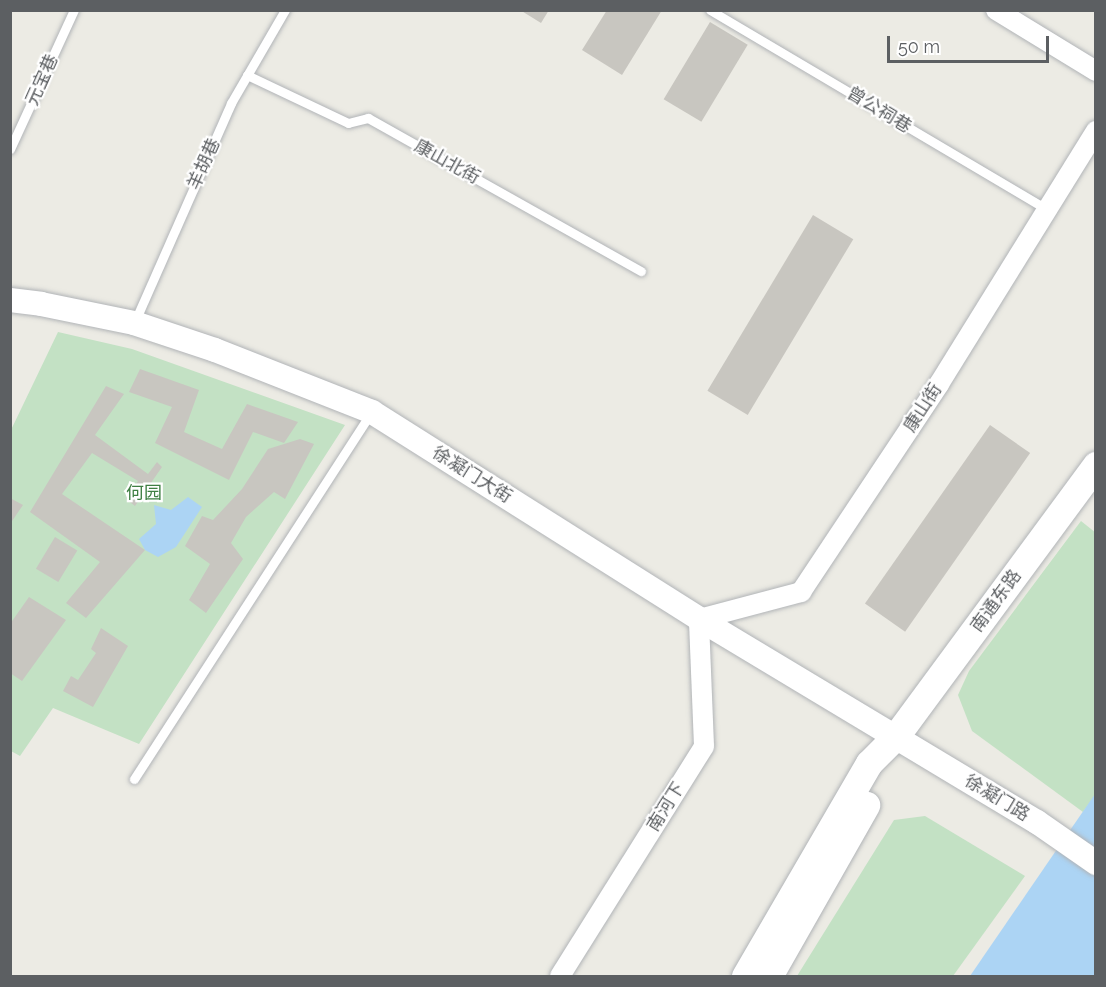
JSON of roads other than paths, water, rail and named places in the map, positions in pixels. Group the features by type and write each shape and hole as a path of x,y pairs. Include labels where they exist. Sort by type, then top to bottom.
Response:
{"main road":[{"name":"南通东路","path":"745,976 869,763 896,736 1095,465"},
{"name":"南通东路","path":"769,976 885,771 896,736"}],"street":[{"path":"996,10 1095,71"},
{"name":"康山街","path":"699,619 801,592 939,384 1095,131"},
{"name":"徐凝门大街","path":"10,300 134,323 215,350 372,412 699,619 896,736"},
{"name":"南河下","path":"560,976 704,746 699,619"},
{"name":"徐凝门路","path":"896,736 1037,822 1095,863"}],"lane":[{"name":"元宝巷","path":"10,149 74,10"},
{"name":"羊胡巷","path":"134,323 231,103 285,10"},
{"name":"曾公祠巷","path":"710,10 1047,210"},
{"name":"康山北街","path":"247,75 348,123 368,118 641,271"},
{"path":"134,779 372,412"}],"water":[{"path":"188,497 202,507 176,547 158,557 145,550 139,539 156,524 154,505 171,510"},
{"path":"1095,794 1095,976 970,976 1053,855"}],"park label":[{"name":"何园","path":"144,493"}]}
